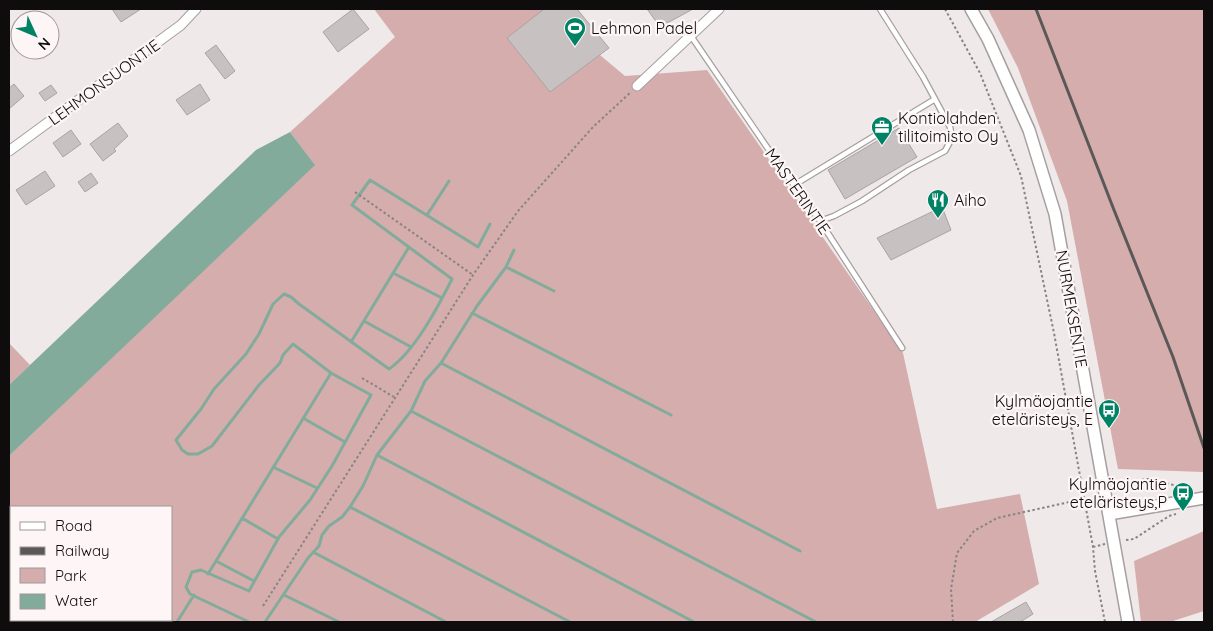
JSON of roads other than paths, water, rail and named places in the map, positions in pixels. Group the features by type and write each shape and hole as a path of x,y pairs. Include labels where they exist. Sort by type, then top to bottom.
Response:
{"street":[{"name":"LEHMONSUONTIE","path":"9,151 181,25 196,9"},
{"path":"638,86 719,9"},
{"name":"NURMEKSENTIE","path":"971,9 988,39 1029,130 1054,214 1128,622"},
{"path":"1109,514 1204,498"}],"lane":[{"path":"820,221 862,202 910,170 945,151 952,138 950,127 918,69 880,9"},
{"name":"MASTERINTIE","path":"691,36 772,156 820,221 902,348"},
{"path":"794,185 934,99"}],"water":[{"path":"290,132 315,165 9,456 9,385 256,150"}],"waterway":[{"path":"249,622 190,594 186,587 192,572 201,570 249,591 279,537 310,500 332,466 371,395 331,373 293,344 283,355 280,363 259,385 212,446 198,454 188,454 182,450 176,440 201,409 214,389 246,354 259,334 273,304 284,294 291,297 389,369 399,361 417,340 452,279 352,205 370,180 478,247 490,224"},
{"path":"427,215 449,181"},
{"path":"351,342 409,247"},
{"path":"265,622 308,558 319,546 322,535 350,507 363,486 377,455 411,411 425,381 441,363 477,306 506,267 514,250"},
{"path":"506,267 554,291"},
{"path":"393,273 442,298"},
{"path":"472,313 671,415"},
{"path":"364,321 411,347"},
{"path":"441,363 800,551"},
{"path":"208,574 331,373"},
{"path":"411,411 816,622"},
{"path":"303,418 345,442"},
{"path":"377,455 694,622"},
{"path":"273,467 317,488"},
{"path":"350,507 570,622"},
{"path":"242,518 278,539"},
{"path":"313,552 446,622"},
{"path":"216,561 254,581"},
{"path":"177,622 194,595"},
{"path":"284,595 339,622"}],"railway":[{"path":"1036,9 1173,357 1204,448"}],"place":[{"name":"Lehmon Padel","path":"575,47"},
{"name":"Kontiolahden tilitoimisto Oy","path":"882,146"},
{"name":"Aiho","path":"938,219"},
{"name":"Kylmäojantie eteläristeys, E","path":"1109,429"},
{"name":"Kylmäojantie eteläristeys,P","path":"1183,512"}]}
